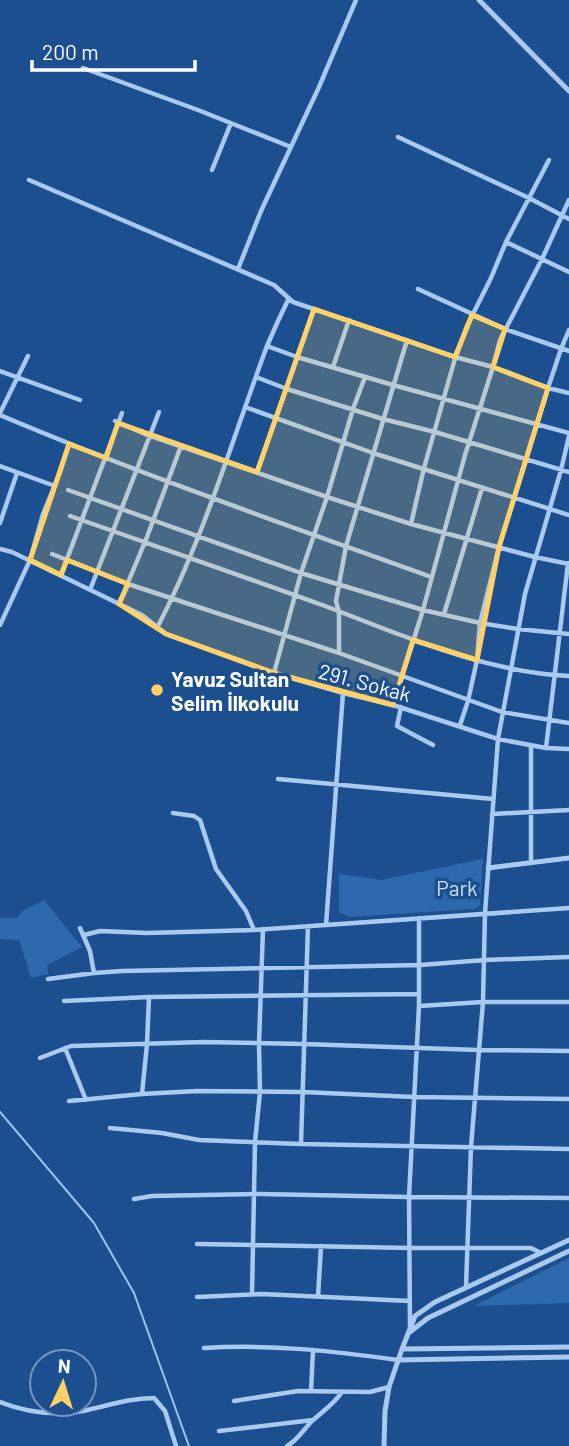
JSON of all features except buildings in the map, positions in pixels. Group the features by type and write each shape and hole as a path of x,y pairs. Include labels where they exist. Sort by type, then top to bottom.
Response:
{"street":[{"path":"238,269 261,211 356,0"},
{"path":"479,0 569,91"},
{"path":"83,68 291,147"},
{"path":"212,170 231,124"},
{"path":"398,137 569,219"},
{"path":"411,524 455,357 506,242 549,160"},
{"path":"29,180 274,285 293,302 569,393"},
{"path":"393,705 500,340 569,200"},
{"path":"506,242 569,272"},
{"path":"418,289 505,329 569,351"},
{"path":"158,628 200,536 267,346 289,298"},
{"path":"257,472 314,309"},
{"path":"332,367 349,320"},
{"path":"460,725 477,660 480,623 499,547 548,388 569,330"},
{"path":"339,653 339,612 336,601 346,546 407,340"},
{"path":"267,346 365,377 569,434 518,629 498,739 485,913 483,1002 471,1147 466,1287"},
{"path":"28,356 0,414 167,482 432,577"},
{"path":"0,371 80,400"},
{"path":"256,376 353,410 569,472"},
{"path":"274,673 301,573 365,377"},
{"path":"245,407 343,443 569,515"},
{"path":"90,590 159,412"},
{"path":"61,575 122,414"},
{"path":"117,422 357,507 467,540 568,564 546,748"},
{"path":"0,625 30,560 43,514 69,444"},
{"path":"119,604 181,446"},
{"path":"0,466 55,486"},
{"path":"0,523 3,504 17,472"},
{"path":"444,614 482,488"},
{"path":"68,490 301,573 423,610 480,623 569,634"},
{"path":"70,516 413,640 510,668 569,676"},
{"name":"291. Sokak","path":"0,549 30,560 142,615 166,634 274,673 401,707 498,739 546,748 569,749"},
{"path":"52,554 128,584 339,653 468,701 502,712 569,723"},
{"path":"326,925 343,693"},
{"path":"401,707 397,726 433,745"},
{"path":"531,745 531,863"},
{"path":"278,779 493,799"},
{"path":"492,814 569,810"},
{"path":"173,813 194,816 200,820 216,869 246,911 254,930"},
{"path":"488,868 569,858"},
{"path":"83,935 100,932 254,930 569,908"},
{"path":"410,1332 409,1197 419,1006 419,918"},
{"path":"301,1144 308,926"},
{"path":"80,928 90,951 94,973"},
{"path":"251,1294 255,1142 260,1092 262,929"},
{"path":"48,979 94,973 420,965 569,957"},
{"path":"64,1001 149,997 419,994"},
{"path":"142,1094 149,997"},
{"path":"419,1006 483,1002 569,1002"},
{"path":"40,1058 71,1046 204,1042 569,1051"},
{"path":"65,1048 86,1100"},
{"path":"69,1101 197,1091 569,1099"},
{"path":"110,1128 199,1139 255,1142 569,1149"},
{"path":"134,1199 152,1196 255,1194 569,1198"},
{"path":"384,1446 389,1387 415,1316 435,1302 569,1240"},
{"path":"197,1244 531,1248 541,1253"},
{"path":"318,1297 321,1246"},
{"path":"410,1332 428,1318 569,1251"},
{"path":"197,1297 251,1294 410,1301"},
{"path":"204,1348 232,1346 331,1350 398,1360 569,1357"},
{"path":"402,1349 569,1347"},
{"path":"311,1391 313,1350"},
{"path":"234,1401 298,1391 370,1392 389,1387"},
{"path":"287,1446 336,1401 342,1391"},
{"path":"0,1402 19,1409 58,1412 81,1411 117,1402 154,1398 165,1411 176,1446"},
{"path":"219,1431 313,1420"}],"highlighted area":[{"path":"314,309 455,357 472,315 505,329 493,367 548,388 499,547 477,660 413,640 393,705 274,673 166,634 119,604 128,584 67,560 61,575 30,560 69,444 106,458 118,423 257,472"}],"green space":[{"name":"Park","path":"483,859 480,905 474,909 349,917 339,912 339,874 381,880"},
{"path":"44,900 82,947 47,965 48,974 31,978 19,940 0,939 0,918 17,918 22,911"},
{"path":"569,1258 569,1303 474,1306"}],"waterway":[{"path":"0,1112 94,1223 134,1293 189,1446"}],"place":[{"name":"Yavuz Sultan Selim İlkokulu","path":"157,690"}]}
